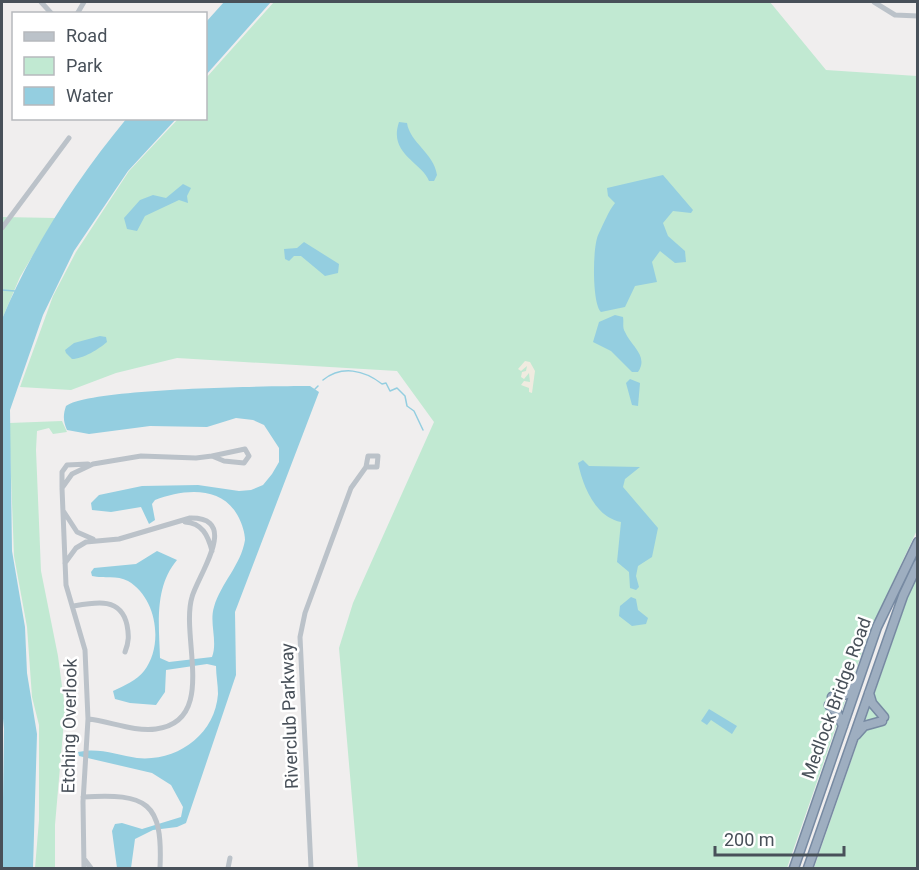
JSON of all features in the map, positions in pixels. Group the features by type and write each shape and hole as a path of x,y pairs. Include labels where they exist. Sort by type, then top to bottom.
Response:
{"highway":[{"name":"Medlock Bridge Road","path":"794,868 886,607 918,542"},
{"name":"Medlock Bridge Road","path":"808,868 903,596 918,564"},
{"path":"843,726 831,701 847,694 859,681"},
{"path":"852,741 864,726 883,719 872,703 869,693"}],"street":[{"path":"874,2 895,15 918,16"},
{"path":"2,228 69,138"},
{"name":"Etching Overlook","path":"84,868 83,797 88,719 85,650 66,585 62,472 67,465 93,464 141,456 196,458 245,449 249,456 246,461 239,463 212,456"},
{"name":"Etching Overlook","path":"62,488 72,474 93,464"},
{"name":"Riverclub Parkway","path":"311,868 300,637 305,613 351,488 366,467"},
{"path":"63,505 68,522 77,531 88,539 101,540"},
{"path":"64,565 76,548 87,542 119,539 194,518 208,522 215,535 212,550 197,581 188,611 192,699 183,715 166,726 142,729 88,719"},
{"path":"74,606 105,603 121,608 129,637 125,652"},
{"path":"83,797 118,795 133,798 153,813 159,822 160,868"},
{"path":"228,868 230,858"},
{"path":"85,860 91,868"}],"green space":[{"path":"274,2 770,2 826,70 917,76 917,530 868,635 787,868 358,868 339,648 353,603 434,422 397,371 177,358 116,373 71,390 20,387 53,296 76,252 129,171 177,120 207,120 207,77"},
{"path":"2,217 55,218 20,277 2,319"},
{"path":"62,421 67,432 53,434 49,428 37,431 41,571 58,656 65,709 55,825 55,867 35,868 39,820 39,725 32,697 27,627 14,556 9,423"},
{"path":"917,571 917,868 814,868"}],"sand":[{"path":"525,361 530,362 535,371 532,393 529,392 529,388 521,385 524,381 530,382 529,373 524,379 521,377 527,366 521,371 518,369"}],"water":[{"path":"224,2 271,2 207,74 207,21"},
{"path":"125,120 175,120 128,171 74,251 43,315 10,410 12,551 25,627 27,673 37,734 33,868 2,868 4,729 2,708 2,319 41,240 90,165"},
{"path":"399,122 407,123 409,130 431,160 437,175 434,181 429,181 402,150 397,133"},
{"path":"663,175 693,210 691,213 673,211 663,223 668,236 685,251 686,262 675,263 660,251 652,262 657,282 635,286 625,307 601,312 596,298 594,261 599,233 615,203 608,196 607,188"},
{"path":"183,184 191,188 187,196 188,203 179,200 145,216 137,231 127,229 124,218 140,200 153,195 166,198"},
{"path":"304,242 339,264 338,273 325,276 301,256 294,256 289,261 285,259 284,249 297,248"},
{"path":"615,315 623,317 624,330 638,351 641,366 638,372 632,372 611,351 593,342 599,322"},
{"path":"100,336 106,337 107,342 91,353 72,359 66,353 65,350 74,343"},
{"path":"630,379 640,383 638,406 632,405 626,383"},
{"path":"310,386 319,392 235,612 236,675 186,823 177,827 153,830 135,839 131,868 117,868 112,831 115,824 122,823 142,829 181,817 183,807 171,785 152,773 79,756 78,752 100,751 137,758 152,758 179,750 191,743 210,722 215,709 218,694 216,666 207,664 166,670 165,692 156,705 115,699 113,691 138,677 150,660 154,648 154,623 146,599 138,589 124,579 92,576 91,572 94,568 136,564 157,551 177,560 164,582 161,594 160,658 169,662 212,657 214,607 243,549 245,537 240,520 232,507 213,495 202,492 166,496 155,500 152,504 155,520 149,524 141,507 111,512 92,510 91,503 99,495 142,486 198,485 239,491 251,490 263,485 272,474 279,462 279,448 264,425 253,420 236,418 207,427 150,426 89,434 67,430 64,418 66,406 81,400 108,395 143,392"},
{"path":"583,460 589,466 640,467 625,479 623,487 658,528 652,557 638,566 636,576 639,587 636,590 630,588 629,572 617,562 621,522 604,514 592,499 583,481 578,463"},
{"path":"631,597 636,599 638,610 648,618 646,624 632,626 619,616 620,606"},
{"path":"709,709 737,726 732,734 711,720 707,725 701,721"}],"waterway":[{"path":"2,290 15,291"},
{"path":"323,380 338,372 353,371 368,375 382,384 386,383 390,391 397,388 405,396 407,406 414,411 423,430"},
{"path":"315,389 318,386"}]}
